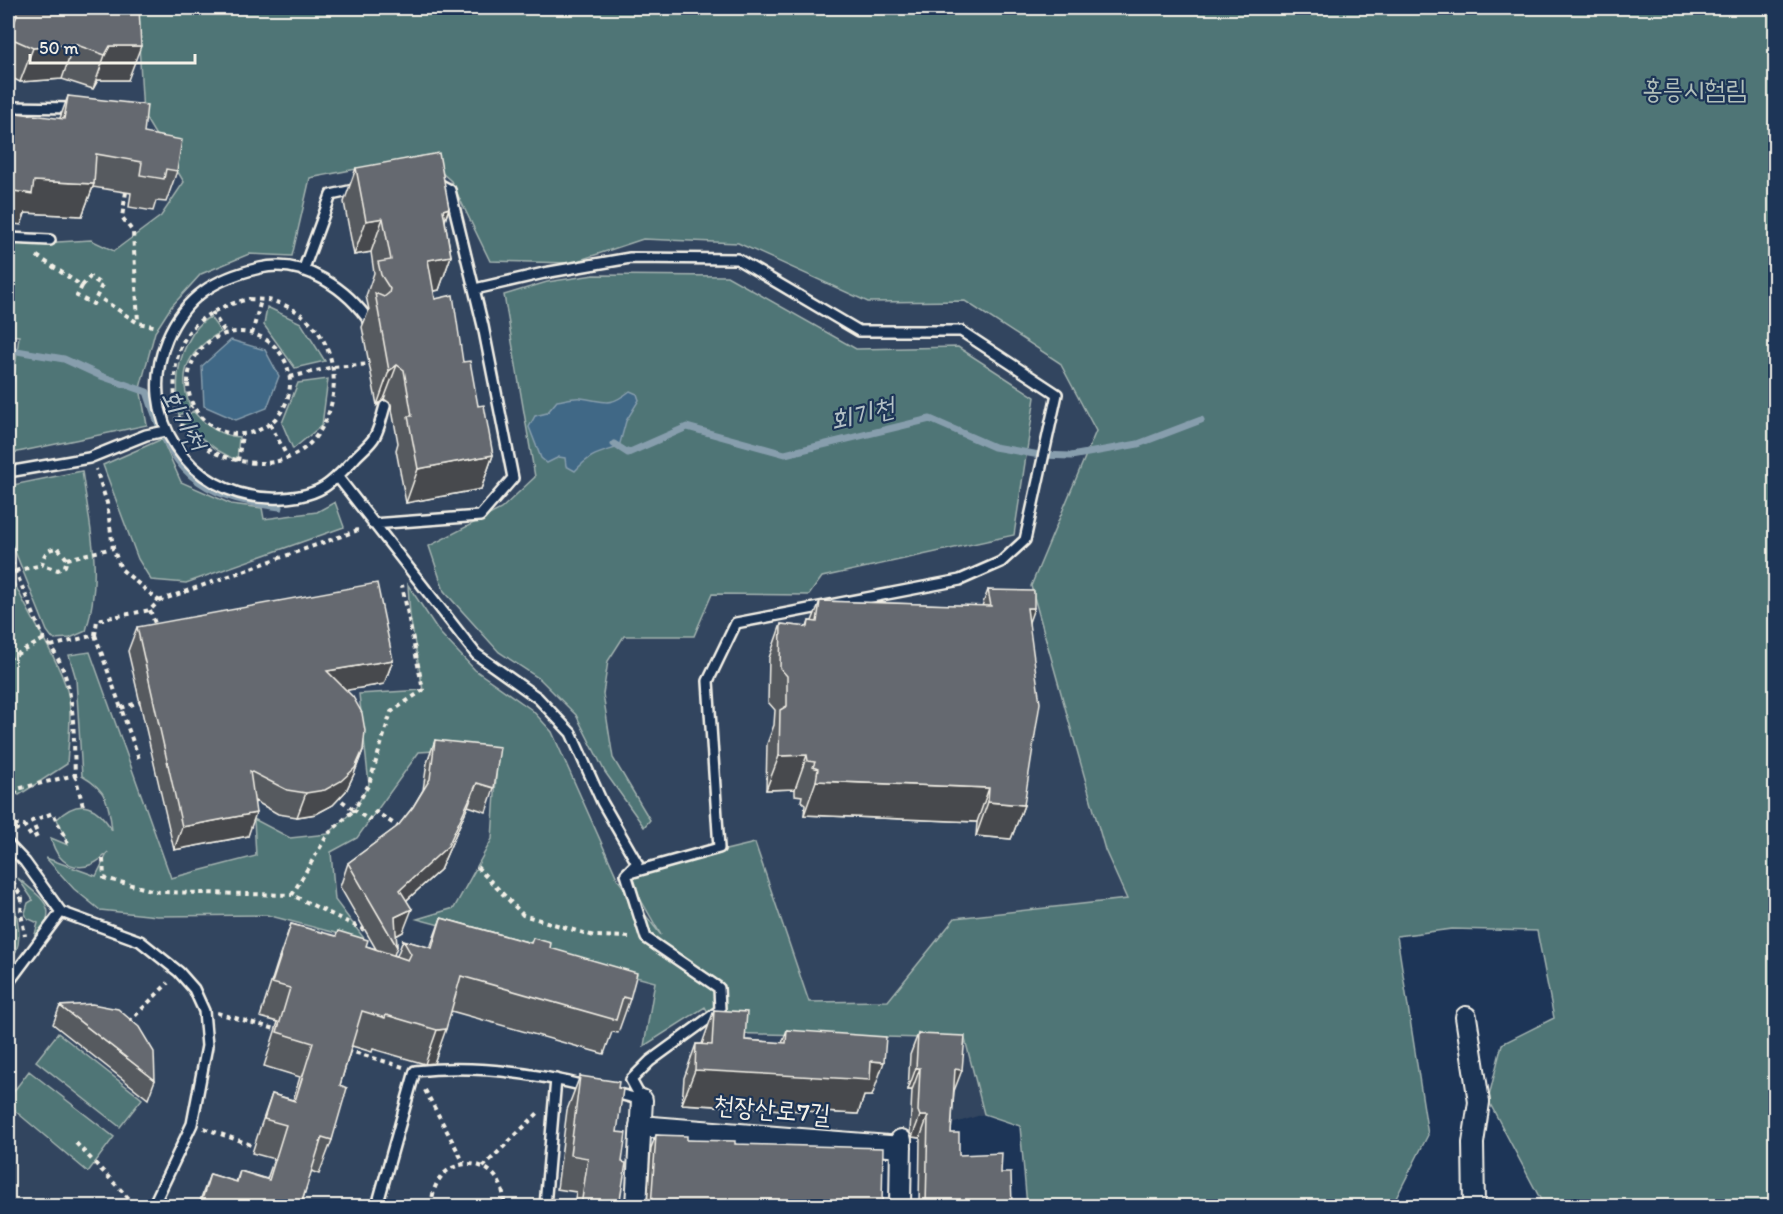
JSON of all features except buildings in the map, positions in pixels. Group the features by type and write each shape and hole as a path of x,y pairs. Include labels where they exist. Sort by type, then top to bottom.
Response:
{"street":[{"path":"1467,1017 1479,1102 1473,1143 1474,1206"},
{"path":"636,1206 642,1100"},
{"name":"천장산로7길","path":"640,1126 901,1143 900,1206"}],"lane":[{"path":"8,107 88,108"},
{"path":"373,524 480,516 513,478 475,289 450,190 423,176"},
{"path":"303,271 332,195 366,188"},
{"path":"10,239 50,240"},
{"path":"475,289 544,273 630,258 737,259 860,331 961,331 1056,394 1025,540 1000,562 960,580 736,623 708,681 718,848 626,874"},
{"path":"371,324 358,305 333,284 303,271 266,267 229,275 197,294 170,330 159,357 156,394 165,431 186,462 215,485 250,498 287,499 323,488 338,476 375,436 385,406"},
{"path":"8,472 89,458 146,435 165,431"},
{"path":"338,476 476,654 538,698 572,733 602,802 637,863 626,874"},
{"path":"8,844 25,862 62,912 140,941 179,972 194,989 204,1011 207,1046 192,1124 153,1206"},
{"path":"626,874 646,938 719,988 720,1010 650,1061 631,1080 642,1100"},
{"path":"8,983 62,912"},
{"path":"376,1206 415,1071 444,1068 556,1079 642,1100"},
{"path":"545,1206 556,1079"}],"path":[{"path":"126,192 122,217 134,232 138,323"},
{"path":"10,239 82,286"},
{"path":"90,277 102,285 97,296 93,304 77,296 90,277"},
{"path":"97,296 138,323 170,330"},
{"path":"249,299 261,300 275,301 299,312 312,324 331,353 336,380 333,403 322,425 304,451 288,459 262,464 238,461 213,451 177,422 173,390 174,363 184,339 201,318 232,303 249,299"},
{"path":"252,334 261,300"},
{"path":"212,312 226,334"},
{"path":"226,334 252,334 274,346 285,360 290,377 289,395 282,411 270,424 256,432 242,435 227,434 213,428 192,406 188,389 189,371 196,355 208,342 226,334"},
{"path":"290,377 333,367 375,364"},
{"path":"177,422 192,406"},
{"path":"270,424 288,459"},
{"path":"238,461 242,435"},
{"path":"94,465 107,503 113,548 121,569 159,601"},
{"path":"139,759 95,635 97,620 150,610 159,601 373,524"},
{"path":"42,565 44,554 50,549 58,548 67,559"},
{"path":"67,559 113,548"},
{"path":"8,553 44,639 51,646 67,680 72,711 75,775 83,806"},
{"path":"15,572 42,565 58,570 64,567 67,559"},
{"path":"292,895 328,834 354,810 369,784 391,712 423,690 402,583"},
{"path":"150,610 157,633"},
{"path":"51,646 95,635"},
{"path":"8,659 44,639"},
{"path":"121,708 140,702"},
{"path":"8,770 15,792 11,806 13,825 21,834"},
{"path":"11,806 17,789 75,775"},
{"path":"342,801 369,820 376,812 404,831"},
{"path":"13,825 24,825 32,838 38,835 32,821 53,813 69,846"},
{"path":"103,859 104,878 159,892 292,895 364,930"},
{"path":"477,867 523,915 594,936 646,938"},
{"path":"8,874 22,898 21,914 25,938"},
{"path":"8,903 22,898"},
{"path":"125,1027 179,972"},
{"path":"204,1011 240,1018 285,1032"},
{"path":"342,1049 415,1071 464,1163"},
{"path":"483,1167 555,1098"},
{"path":"192,1124 254,1146"},
{"path":"76,1143 136,1206"},
{"path":"432,1206 436,1183 443,1173 464,1163 483,1167 493,1173 500,1182 504,1206 530,1206"}],"shaded area":[{"path":"8,8 1462,8 1127,899 1036,953 984,1114 901,1140 633,1117 627,1206 8,1206"},
{"path":"231,340 265,350 279,376 267,408 236,420 204,406 202,366"},
{"path":"630,391 637,394 639,400 626,421 619,447 591,457 575,471 566,466 565,458 559,457 547,463 541,458 529,427 535,416 547,413 557,401 578,398 607,402 617,400"}],"green space":[{"name":"홍릉시험림","path":"137,8 1775,8 1775,1206 1544,1206 1488,1100 1502,1044 1554,1018 1537,931 1452,929 1397,936 1428,1135 1392,1206 1027,1206 1020,1126 984,1114 965,1039 720,1033 705,1007 644,1046 655,982 417,919 454,908 492,839 498,747 419,752 357,838 331,852 335,900 366,941 267,915 157,916 100,910 74,889 46,858 96,876 108,852 100,860 83,867 67,863 60,857 51,838 68,845 57,819 74,808 88,807 101,815 112,830 110,812 102,792 82,776 76,679 69,655 90,652 171,878 256,856 254,819 290,838 328,834 354,810 369,784 359,694 423,690 410,616 408,585 440,633 475,670 532,710 552,732 618,880 661,935 626,874 755,843 809,1002 888,1001 955,918 1127,899 1105,850 1031,586 1096,431 1060,363 965,301 868,302 738,243 643,239 571,263 490,261 451,181 423,156 310,178 292,256 249,254 201,274 171,307 155,332 140,388 147,425 8,454 8,426 19,336 8,335 8,245 91,240 114,251 161,216 184,182 143,114"},
{"path":"594,275 727,276 856,349 958,347 1035,397 1014,535 822,577 809,595 712,594 694,636 624,636 608,661 603,694 613,758 650,820 644,827 605,772 576,715 540,679 499,652 444,591 429,546 501,509 535,477 504,295 547,282"},
{"path":"267,307 301,323 325,361 295,368 264,325"},
{"path":"210,317 221,332 194,353 189,362 185,382 190,406 179,416 177,383 183,353 195,330"},
{"path":"328,379 322,425 293,449 282,423 298,383"},
{"path":"193,411 213,429 239,437 237,461 219,451 180,422"},
{"path":"162,439 181,482 231,504 262,508 264,519 317,512 335,502 344,527 186,583 151,580 138,559 103,465"},
{"path":"82,471 93,551 94,590 91,610 86,631 70,638 53,639 47,631 8,534 8,486"},
{"path":"8,569 66,685 70,707 67,764 19,795 15,792 8,794"},
{"path":"18,878 42,900 48,914 42,931 33,942 38,923 27,918 25,913 28,903 33,900"},
{"path":"14,903 19,934 17,949 8,962 8,905"},
{"path":"58,1033 142,1099 120,1127 36,1061"},
{"path":"29,1071 114,1137 88,1172 8,1105 8,1099"}],"waterway":[{"name":"회기천","path":"11,350 64,359 101,376 147,392 167,443 191,476 207,487 227,496 280,507"},
{"name":"회기천","path":"614,444 628,453 687,427 785,454 930,419 994,447 1040,455 1071,456 1138,444 1201,420"}]}
